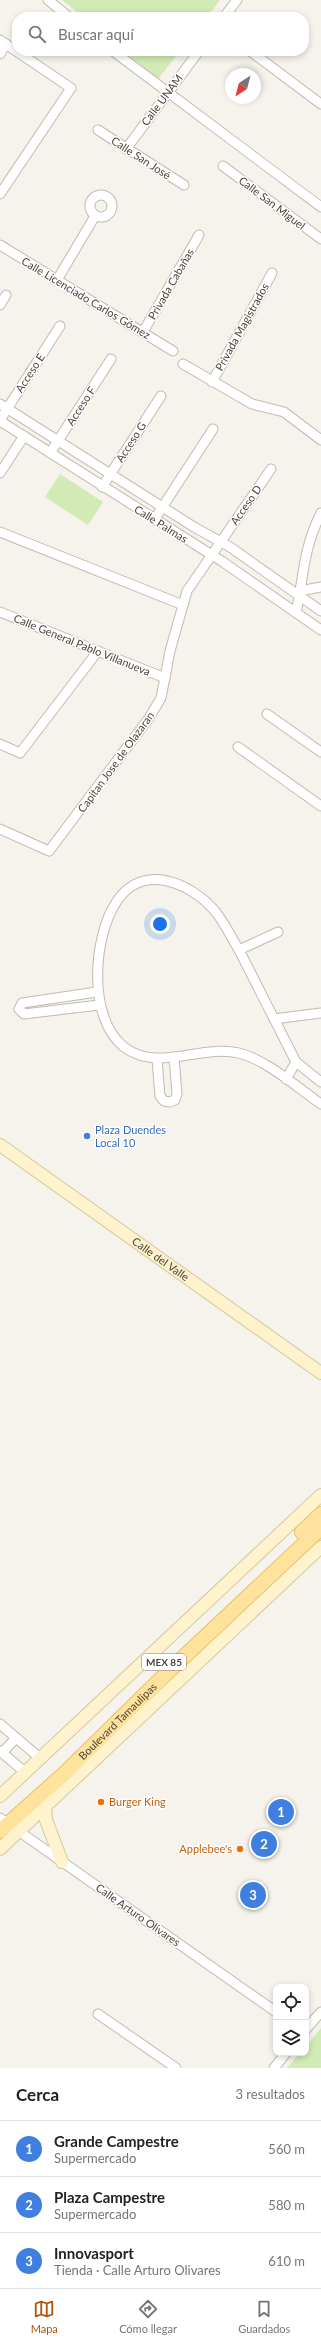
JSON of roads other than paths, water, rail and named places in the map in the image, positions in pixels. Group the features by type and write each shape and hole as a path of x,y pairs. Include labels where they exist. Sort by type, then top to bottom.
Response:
{"main road":[{"name":"Boulevard Tamaulipas","path":"5,1824 78,1768 172,1668 319,1521"},
{"name":"Boulevard Tamaulipas","path":"5,1824 57,1767 165,1661 319,1521"}],"street":[{"path":"48,0 63,12"},
{"path":"228,12 237,0"},
{"path":"0,54 3,42 12,48"},
{"path":"0,194 71,88 24,56"},
{"path":"119,56 321,207"},
{"name":"Calle UNAM","path":"126,149 195,56"},
{"path":"257,56 321,104"},
{"name":"Calle San José","path":"98,130 184,185"},
{"name":"Calle San Miguel","path":"224,166 321,239"},
{"path":"57,280 95,216"},
{"name":"Privada Cabañas","path":"143,332 199,235"},
{"name":"Calle Licenciado Carlos Gómez","path":"0,245 173,351"},
{"name":"Privada Magistrados","path":"212,382 272,273"},
{"path":"0,305 6,295"},
{"name":"Acceso E","path":"0,420 4,406 60,326"},
{"name":"Acceso F","path":"50,453 111,359"},
{"path":"183,364 252,404 284,412 321,440"},
{"name":"Acceso G","path":"102,486 161,396"},
{"name":"Calle Palmas","path":"4,406 300,593 321,611"},
{"name":"Calle Palmas","path":"0,420 210,555 321,630"},
{"path":"154,520 213,429"},
{"path":"0,473 24,436"},
{"name":"Acceso D","path":"210,555 271,469"},
{"path":"296,613 305,553 312,532 321,513"},
{"path":"0,532 183,605"},
{"name":"Capitan Jose de Olazaran","path":"0,829 49,851 149,718 161,698 187,591 210,555"},
{"path":"300,593 321,587"},
{"name":"Calle General Pablo Villanueva","path":"0,612 165,678"},
{"path":"0,744 20,753 98,651"},
{"path":"267,714 321,752"},
{"path":"238,747 321,806"},
{"path":"321,1082 296,1062 239,950 215,911 194,893 172,881 150,879 131,887 117,900 107,922 101,943 97,992 103,1018 115,1039 125,1048 142,1056 157,1059 219,1051 239,1053 256,1060 321,1104"},
{"path":"239,950 278,932"},
{"path":"97,992 22,1003 18,1009 24,1014 99,1005"},
{"path":"60,997 63,1009"},
{"path":"274,1019 321,1013"},
{"path":"157,1059 160,1096 164,1101 170,1102 175,1100 178,1094 174,1057"},
{"path":"286,1079 296,1062"},
{"name":"Calle del Valle","path":"0,1145 321,1373"},
{"path":"0,1796 321,1494"},
{"path":"305,1510 319,1521"},
{"path":"0,1849 5,1824 45,1806 78,1768 321,1547"},
{"path":"0,1724 41,1759"},
{"path":"16,1738 1,1752 26,1773"},
{"path":"45,1806 46,1820 62,1862"},
{"name":"Calle Arturo Olivares","path":"5,1824 62,1862 273,2010"},
{"path":"309,2025 321,2012"},
{"path":"98,2014 176,2068"},
{"path":"274,2068 284,2056"}],"place":[{"name":"Plaza Duendes Local 10","path":"87,1136"},
{"name":"Burger King","path":"101,1802"},
{"name":"Grande Campestre","path":"281,1812"},
{"name":"Plaza Campestre","path":"264,1844"},
{"name":"Applebee's","path":"240,1849"},
{"name":"Innovasport","path":"253,1895"}]}
